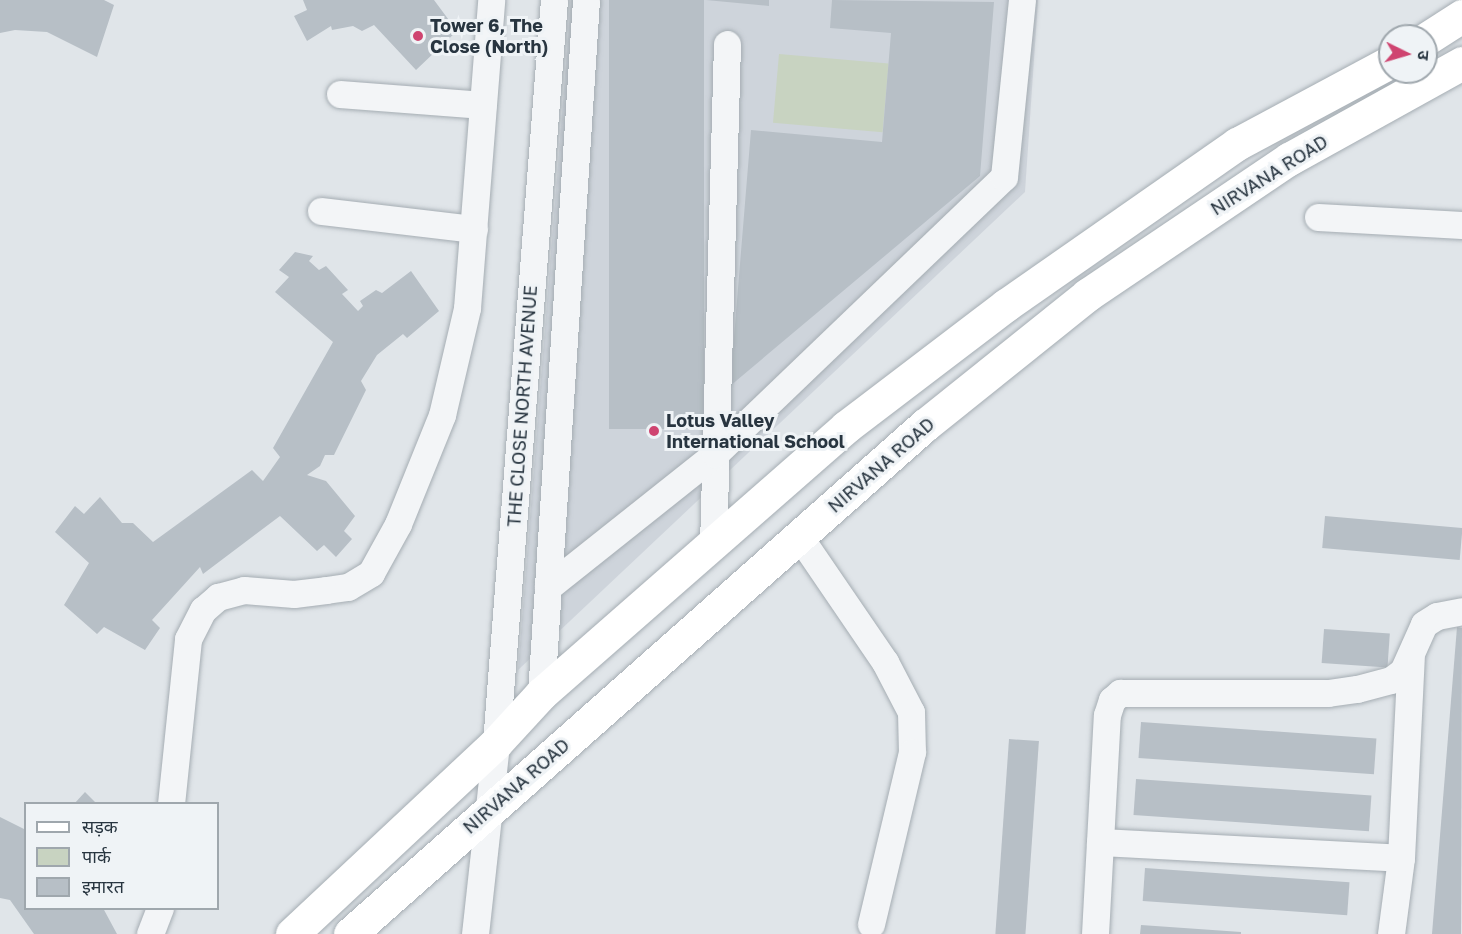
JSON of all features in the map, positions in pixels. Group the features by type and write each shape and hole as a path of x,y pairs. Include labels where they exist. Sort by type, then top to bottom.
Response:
{"main road":[{"path":"1438,31 1462,16"},
{"name":"NIRVANA ROAD","path":"350,934 925,425 1087,295 1289,159 1462,63"},
{"path":"292,934 496,743 541,694 846,427 1006,305 1237,144 1378,68"}],"street":[{"path":"171,802 188,639 203,610 218,597 244,590 294,594 348,586 371,573 384,552 442,415 467,308 491,0"},
{"name":"THE CLOSE NORTH AVENUE","path":"475,934 496,743 554,0"},
{"path":"541,694 586,0"},
{"path":"548,587 715,454 1004,177 1022,0"},
{"path":"712,545 727,44"},
{"path":"340,94 483,105"},
{"path":"321,211 474,229"},
{"path":"1318,217 1462,225"},
{"path":"799,536 885,662 911,712 912,752 871,924"},
{"path":"1095,934 1107,715 1112,700 1119,693 1328,693 1391,680 1411,657 1425,624 1437,616 1462,611"},
{"path":"1392,934 1401,858 1411,657"},
{"path":"1100,842 1401,858"},
{"path":"150,934 160,910"}],"shaded area":[{"name":"Lotus Valley International School","path":"571,0 1038,0 1025,192 518,670"}],"green space":[{"path":"779,54 889,64 883,132 773,123"}],"building":[{"path":"0,0 104,0 114,5 97,57 47,32 15,30 0,33"},
{"name":"Tower 6, The Close (North)","path":"303,0 434,0 457,31 416,70 374,25 362,31 353,26 332,30 331,26 307,41 294,16 307,10"},
{"path":"609,0 704,0 704,429 609,429"},
{"path":"706,0 769,0 769,6"},
{"path":"832,0 994,2 980,176 730,386 751,130 882,142 891,33 830,28"},
{"path":"295,252 313,256 309,261 319,270 326,266 348,290 342,294 358,311 363,306 360,301 376,290 382,293 411,271 439,311 407,338 403,334 377,355 361,381 366,390 334,455 325,455 320,466 307,475 326,481 355,516 344,531 352,539 336,557 324,545 317,551 280,516 203,574 200,567 152,620 160,628 145,650 104,627 97,634 64,605 89,563 55,532 75,506 84,514 100,497 122,523 133,523 153,542 252,470 263,481 280,457 273,448 333,342 275,292 289,277 279,270"},
{"path":"1325,516 1462,528 1460,560 1322,548"},
{"path":"1457,627 1462,628 1461,934 1432,934"},
{"path":"1324,629 1390,634 1387,668 1322,663"},
{"path":"1141,722 1376,738 1374,774 1138,758"},
{"path":"1009,739 1039,741 1025,934 995,934"},
{"path":"1136,779 1371,795 1369,831 1133,815"},
{"path":"85,792 95,802 76,802"},
{"path":"0,817 24,829 24,910 104,910 117,934 34,934 10,900 0,898"},
{"path":"1145,868 1350,882 1347,915 1143,901"},
{"path":"1141,925 1241,932 1241,934 1140,934"}],"place":[{"name":"Tower 6, The Close (North)","path":"418,36"},
{"name":"Lotus Valley International School","path":"654,431"}]}
